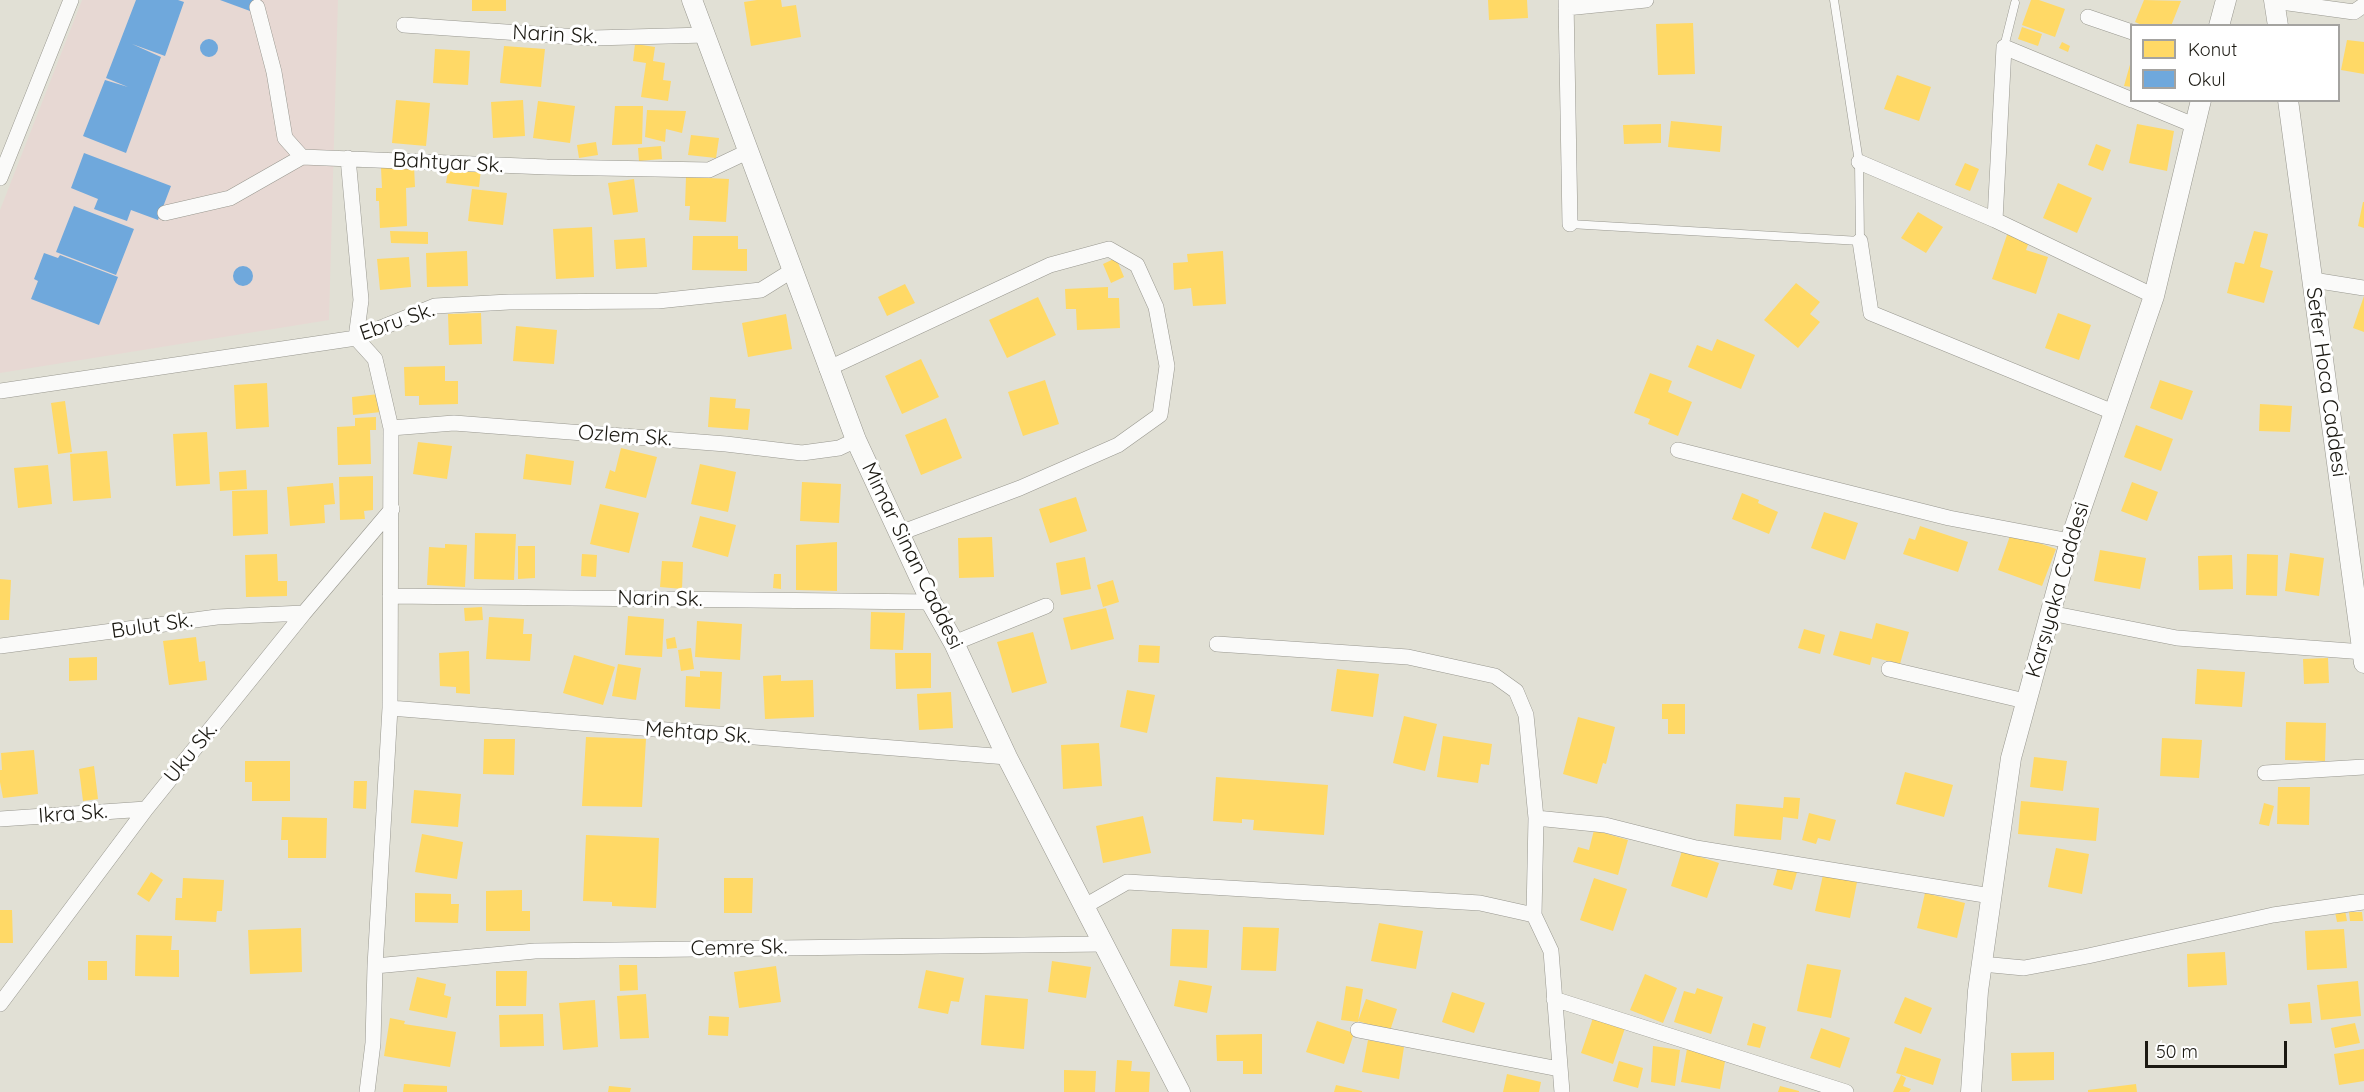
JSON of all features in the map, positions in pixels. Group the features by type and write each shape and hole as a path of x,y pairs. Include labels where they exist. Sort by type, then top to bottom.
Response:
{"street":[{"path":"0,178 71,0"},
{"name":"Mimar Sinan Caddesi","path":"692,0 793,270 827,369 856,440 931,602 954,643 1007,757 1180,1092"},
{"path":"1570,224 1566,4 1646,0"},
{"path":"2220,24 2226,0"},
{"path":"2278,24 2274,0 2354,12 2364,5"},
{"path":"165,213 230,198 302,157 285,138 274,72 257,7"},
{"path":"2088,17 2130,31"},
{"name":"Narin Sk.","path":"404,25 593,38 706,35"},
{"path":"1995,220 2004,47 2130,99"},
{"path":"2137,102 2196,126"},
{"name":"Karşıyaka Caddesi","path":"1971,1092 1982,964 2011,758 2070,541 2154,296 2201,102"},
{"name":"Sefer Hoca Caddesi","path":"2288,102 2364,656"},
{"name":"Bahtyar Sk.","path":"302,157 547,167 709,170 749,152"},
{"path":"348,158 361,300 356,338 375,359 391,428 390,708 375,966 373,1043 367,1092"},
{"path":"1859,162 1995,220 2154,296"},
{"path":"1860,241 1871,313 2113,412"},
{"path":"827,369 1050,265 1109,249 1137,265 1156,307 1167,366 1160,415 1118,445 1020,488 900,533"},
{"name":"Ebru Sk.","path":"0,391 356,338 435,306 509,302 658,301 761,290 793,270"},
{"path":"2313,280 2364,288"},
{"name":"Ozlem Sk.","path":"391,428 453,423 704,442 802,453 839,448 856,440"},
{"path":"1678,450 1949,518 2070,541"},
{"name":"Uku Sk.","path":"0,1004 146,809 304,613 392,509"},
{"name":"Narin Sk.","path":"390,596 931,602"},
{"path":"954,643 1046,606"},
{"name":"Bulut Sk.","path":"0,646 217,617 304,613"},
{"path":"2050,613 2177,638 2364,656"},
{"path":"1217,644 1408,657 1495,676 1516,691 1526,715 1536,818 1534,915 1551,951 1562,1092"},
{"path":"1889,669 2025,701"},
{"name":"Mehtap Sk.","path":"390,708 1007,757"},
{"path":"2265,773 2364,767"},
{"name":"Ikra Sk.","path":"0,819 146,809"},
{"path":"1536,818 1605,825 1696,848 1991,896"},
{"path":"1084,906 1127,882 1480,903 1534,915"},
{"path":"1982,964 2024,968 2273,915 2364,902"},
{"name":"Cemre Sk.","path":"375,966 535,951 1104,944"},
{"path":"1554,999 1846,1092"},
{"path":"1358,1030 1559,1069"}],"lane":[{"path":"1570,224 1860,241 1859,162 1834,0"},
{"path":"2004,47 2015,3"}],"shaded area":[{"path":"82,0 338,0 329,320 0,373 0,210"}],"building: Konut":[{"path":"472,0 506,0 506,11 472,11"},
{"path":"781,0 782,7 796,5 801,37 751,46 744,2"},
{"path":"1488,0 1527,0 1528,18 1489,20"},
{"path":"2031,0 2039,0 2065,9 2055,37 2022,25"},
{"path":"2144,0 2181,1 2172,24 2135,22"},
{"path":"1693,23 1695,74 1658,75 1656,24"},
{"path":"2022,27 2042,34 2038,46 2018,39"},
{"path":"2347,40 2364,42 2364,74 2341,70"},
{"path":"2062,42 2070,46 2068,52 2059,48"},
{"path":"635,44 655,47 653,61 665,63 663,80 671,81 668,101 641,97 646,63 633,61"},
{"path":"504,46 545,49 541,87 500,83"},
{"path":"435,49 470,51 468,85 433,83"},
{"path":"2130,65 2130,87 2124,86"},
{"path":"1897,75 1931,87 1919,121 1884,109"},
{"path":"396,100 430,103 426,146 392,143"},
{"path":"523,100 525,136 493,138 491,102"},
{"path":"538,101 575,106 570,143 533,138"},
{"path":"615,106 643,106 642,144 612,145"},
{"path":"647,110 686,111 682,133 666,129 665,142 645,137"},
{"path":"1671,121 1722,126 1720,152 1668,147"},
{"path":"1661,124 1661,143 1624,144 1623,125"},
{"path":"2137,124 2174,131 2167,171 2129,163"},
{"path":"691,135 719,138 716,158 688,155"},
{"path":"596,142 598,155 579,158 577,145"},
{"path":"2096,144 2111,150 2103,171 2088,165"},
{"path":"661,146 662,159 639,161 638,148"},
{"path":"1965,163 1979,169 1970,191 1955,185"},
{"path":"449,165 481,169 479,187 446,183"},
{"path":"414,166 415,187 406,188 407,226 380,228 376,188 382,188 381,168"},
{"path":"686,177 729,179 726,222 689,220 690,206 685,206"},
{"path":"634,179 638,212 613,215 608,183"},
{"path":"2058,183 2092,198 2077,233 2043,218"},
{"path":"472,189 507,193 503,225 468,221"},
{"path":"2364,202 2364,228 2358,226"},
{"path":"1918,212 1943,227 1926,253 1901,238"},
{"path":"592,227 594,277 556,279 553,229"},
{"path":"390,231 428,232 428,244 391,243"},
{"path":"2254,231 2268,234 2260,267 2273,271 2264,303 2227,293 2235,262 2244,264"},
{"path":"2008,232 2030,239 2026,250 2048,257 2036,294 1992,279"},
{"path":"693,236 738,236 738,249 747,249 747,271 692,270"},
{"path":"645,238 647,267 616,269 614,240"},
{"path":"467,251 468,286 427,287 426,253"},
{"path":"1223,251 1226,304 1193,306 1191,288 1174,290 1173,263 1188,262 1187,254"},
{"path":"409,257 411,287 380,290 377,259"},
{"path":"1116,258 1124,277 1111,283 1103,264"},
{"path":"1796,283 1820,302 1810,314 1820,322 1798,348 1764,320"},
{"path":"905,284 915,303 887,316 878,297"},
{"path":"1108,287 1108,298 1119,298 1120,328 1077,330 1076,309 1066,309 1065,289"},
{"path":"2364,296 2364,332 2353,328"},
{"path":"1038,297 1056,335 1007,358 989,320"},
{"path":"481,313 482,344 449,345 448,314"},
{"path":"2058,313 2091,325 2079,360 2045,348"},
{"path":"786,314 792,349 748,357 742,323"},
{"path":"516,326 557,330 554,364 513,361"},
{"path":"1717,339 1755,355 1741,389 1688,367 1697,345 1712,351"},
{"path":"921,359 939,397 902,414 885,376"},
{"path":"445,366 445,381 458,381 458,404 419,405 419,396 405,396 404,367"},
{"path":"1650,373 1672,381 1668,392 1692,402 1678,436 1648,424 1650,419 1634,413"},
{"path":"1045,380 1059,424 1023,436 1008,392"},
{"path":"2160,380 2193,391 2182,420 2150,408"},
{"path":"267,383 269,427 236,429 234,385"},
{"path":"379,394 381,412 353,415 352,397"},
{"path":"710,397 736,399 735,408 750,409 748,430 708,427"},
{"path":"65,401 72,452 58,454 51,403"},
{"path":"2260,404 2292,406 2290,432 2259,431"},
{"path":"376,417 376,430 370,430 371,464 338,465 337,427 355,426 355,418"},
{"path":"946,418 962,458 921,475 905,435"},
{"path":"2136,425 2173,439 2161,471 2124,457"},
{"path":"207,432 210,484 176,486 173,434"},
{"path":"418,442 452,446 447,479 413,474"},
{"path":"621,448 657,457 646,498 605,488 610,470 615,472"},
{"path":"107,451 111,498 73,501 70,454"},
{"path":"526,454 574,461 571,485 523,479"},
{"path":"700,464 736,472 728,512 691,504"},
{"path":"48,465 52,504 18,508 14,468"},
{"path":"246,470 247,489 220,491 219,472"},
{"path":"373,476 373,510 364,511 365,519 340,520 339,477"},
{"path":"802,482 841,484 839,523 800,521"},
{"path":"2132,482 2158,492 2147,521 2121,511"},
{"path":"333,483 335,504 324,505 325,523 290,526 287,487"},
{"path":"267,490 268,534 233,536 232,491"},
{"path":"1742,493 1778,512 1769,534 1732,519"},
{"path":"1076,497 1087,531 1050,543 1039,509"},
{"path":"600,504 639,513 629,553 590,544"},
{"path":"1824,512 1858,523 1845,560 1811,548"},
{"path":"700,516 736,525 728,557 692,547"},
{"path":"1920,526 1968,542 1958,572 1903,554 1909,538 1915,540"},
{"path":"475,533 516,534 514,580 474,579"},
{"path":"2011,533 2056,549 2042,586 1998,570"},
{"path":"992,537 994,577 959,578 958,538"},
{"path":"837,542 837,591 796,590 796,545"},
{"path":"445,544 467,545 465,587 427,585 429,547 445,548"},
{"path":"518,546 535,546 535,578 518,579"},
{"path":"2100,550 2146,558 2140,589 2094,581"},
{"path":"2290,553 2324,558 2319,596 2285,591"},
{"path":"277,554 278,581 287,581 287,596 246,597 245,555"},
{"path":"582,554 597,555 596,577 581,576"},
{"path":"2247,554 2278,555 2277,596 2246,595"},
{"path":"2232,555 2233,589 2199,590 2198,556"},
{"path":"1085,557 1091,589 1061,595 1056,563"},
{"path":"662,561 683,562 682,589 660,587"},
{"path":"774,574 781,574 781,589 773,588"},
{"path":"0,579 11,580 9,620 0,620"},
{"path":"1113,580 1119,602 1103,607 1097,585"},
{"path":"482,607 483,620 465,621 464,608"},
{"path":"1106,608 1114,639 1071,650 1063,618"},
{"path":"871,612 905,613 903,650 870,649"},
{"path":"628,616 664,619 662,657 625,655"},
{"path":"489,617 524,619 523,634 532,634 530,661 486,659"},
{"path":"697,621 742,624 740,660 695,657"},
{"path":"1876,623 1909,632 1900,664 1872,657 1870,665 1833,655 1840,631 1872,639"},
{"path":"1804,629 1825,635 1820,654 1798,648"},
{"path":"1033,632 1047,683 1012,693 997,642"},
{"path":"196,637 199,662 205,661 207,680 169,685 163,641"},
{"path":"675,637 677,648 667,649 666,639"},
{"path":"1139,645 1160,646 1159,663 1138,662"},
{"path":"691,648 694,669 681,671 678,650"},
{"path":"469,651 470,694 456,693 456,687 440,686 439,653"},
{"path":"895,653 931,653 931,688 896,689"},
{"path":"574,655 615,667 603,705 563,693"},
{"path":"97,657 97,680 69,681 69,658"},
{"path":"2328,658 2329,683 2304,684 2303,659"},
{"path":"618,664 641,668 636,700 612,696"},
{"path":"1337,669 1379,674 1373,717 1331,711"},
{"path":"2197,669 2245,672 2242,707 2195,704"},
{"path":"700,671 722,672 720,709 685,707 686,676 700,677"},
{"path":"781,675 781,681 813,680 814,717 765,719 763,676"},
{"path":"1127,690 1155,695 1147,733 1120,727"},
{"path":"951,692 953,728 919,730 917,694"},
{"path":"1662,704 1685,704 1685,734 1668,734 1668,719 1662,719"},
{"path":"1404,716 1437,724 1425,771 1393,763"},
{"path":"1578,717 1615,727 1606,764 1603,763 1597,784 1563,774"},
{"path":"2286,722 2326,723 2325,761 2285,760"},
{"path":"1443,736 1492,744 1489,765 1481,764 1478,783 1437,777"},
{"path":"586,737 646,739 642,807 582,806"},
{"path":"2162,738 2202,740 2199,778 2160,776"},
{"path":"484,739 515,739 514,775 483,774"},
{"path":"1099,743 1102,786 1063,789 1061,745"},
{"path":"34,750 38,794 3,798 0,782 1,753"},
{"path":"2034,757 2067,761 2063,791 2030,787"},
{"path":"245,761 290,761 290,801 252,801 252,782 245,782"},
{"path":"94,766 98,799 83,801 79,769"},
{"path":"1905,772 1953,785 1944,817 1896,804"},
{"path":"1216,777 1328,785 1324,835 1253,830 1254,820 1242,819 1242,823 1213,821"},
{"path":"354,781 367,781 366,809 353,808"},
{"path":"2278,787 2310,787 2309,825 2277,824"},
{"path":"414,790 461,794 458,827 411,823"},
{"path":"1784,797 1800,798 1798,819 1783,817 1781,840 1734,836 1736,804 1783,808"},
{"path":"2021,801 2099,808 2096,841 2018,834"},
{"path":"2264,803 2274,806 2269,826 2259,824"},
{"path":"1809,813 1836,820 1830,841 1818,838 1816,844 1802,840"},
{"path":"1143,816 1151,853 1103,863 1096,826"},
{"path":"282,817 327,818 326,858 288,858 288,840 281,840"},
{"path":"1594,830 1628,840 1618,875 1573,862 1578,847 1589,850"},
{"path":"422,834 463,842 457,879 415,872"},
{"path":"586,835 659,838 656,908 612,906 612,902 583,901"},
{"path":"2056,848 2089,854 2082,894 2048,887"},
{"path":"1682,851 1719,863 1707,898 1671,886"},
{"path":"1778,867 1797,872 1792,890 1773,885"},
{"path":"151,872 163,880 149,902 137,894"},
{"path":"1823,875 1857,882 1850,918 1815,911"},
{"path":"183,878 224,880 222,911 217,911 216,922 175,920 176,898 182,898"},
{"path":"724,878 753,878 752,913 724,913"},
{"path":"1594,878 1627,889 1613,931 1580,920"},
{"path":"522,890 522,911 530,911 530,931 486,931 486,891"},
{"path":"415,893 451,894 451,904 459,904 458,923 415,922"},
{"path":"1925,893 1965,903 1957,938 1917,928"},
{"path":"0,910 12,910 13,943 0,943"},
{"path":"2345,910 2347,921 2337,922 2335,912"},
{"path":"2349,912 2362,912 2363,921 2350,921"},
{"path":"1379,923 1423,931 1416,969 1371,961"},
{"path":"1243,927 1279,928 1276,971 1241,970"},
{"path":"301,928 302,972 250,974 248,930"},
{"path":"1172,929 1209,930 1207,968 1170,966"},
{"path":"2344,929 2347,968 2307,970 2305,931"},
{"path":"136,935 172,936 171,950 179,950 179,977 135,976"},
{"path":"2225,952 2227,985 2188,987 2187,954"},
{"path":"88,961 107,961 107,980 88,980"},
{"path":"1052,961 1091,967 1086,998 1048,992"},
{"path":"1807,964 1841,970 1831,1018 1797,1011"},
{"path":"619,965 637,965 638,990 620,991"},
{"path":"776,966 781,1002 739,1008 734,972"},
{"path":"926,970 964,978 959,1002 951,1001 948,1014 918,1008"},
{"path":"496,971 527,971 526,1006 496,1006"},
{"path":"1645,974 1677,988 1663,1023 1630,1010"},
{"path":"417,977 446,984 444,995 451,997 447,1018 409,1010"},
{"path":"1179,980 1212,986 1207,1013 1174,1006"},
{"path":"2358,981 2361,1016 2321,1020 2317,985"},
{"path":"1346,986 1363,989 1358,1022 1341,1020"},
{"path":"1697,988 1723,997 1711,1034 1674,1022 1684,991 1695,994"},
{"path":"1452,992 1485,1003 1474,1033 1442,1022"},
{"path":"646,994 649,1038 620,1039 617,996"},
{"path":"985,995 1028,999 1024,1049 981,1045"},
{"path":"1905,997 1932,1008 1921,1034 1894,1023"},
{"path":"1366,999 1397,1009 1390,1031 1358,1021"},
{"path":"595,1000 598,1047 563,1050 559,1003"},
{"path":"2310,1002 2312,1023 2290,1024 2288,1004"},
{"path":"543,1014 544,1046 500,1047 499,1015"},
{"path":"709,1016 729,1017 728,1036 708,1035"},
{"path":"390,1018 405,1021 404,1024 456,1032 450,1067 384,1056"},
{"path":"1593,1018 1625,1028 1613,1064 1581,1053"},
{"path":"1317,1021 1354,1033 1344,1064 1306,1052"},
{"path":"1753,1023 1766,1027 1760,1048 1747,1045"},
{"path":"2355,1023 2360,1043 2335,1048 2331,1028"},
{"path":"1821,1028 1850,1038 1840,1068 1810,1058"},
{"path":"1262,1034 1262,1074 1243,1074 1243,1061 1217,1061 1216,1035"},
{"path":"1368,1040 1404,1047 1399,1079 1362,1072"},
{"path":"1653,1046 1680,1050 1675,1086 1651,1082"},
{"path":"1905,1047 1941,1059 1933,1085 1896,1073"},
{"path":"1687,1049 1726,1056 1720,1089 1681,1082"},
{"path":"2364,1049 2364,1081 2339,1085 2334,1054"},
{"path":"2054,1052 2054,1080 2012,1081 2011,1053"},
{"path":"1117,1060 1132,1061 1131,1071 1150,1072 1149,1092 1115,1092"},
{"path":"1619,1061 1643,1068 1638,1088 1613,1081"},
{"path":"1064,1070 1096,1071 1095,1092 1064,1092"},
{"path":"1507,1074 1541,1082 1539,1092 1503,1092"},
{"path":"1901,1075 1906,1078 1903,1086 1911,1089 1909,1092 1893,1092"},
{"path":"404,1084 447,1086 447,1092 403,1092"},
{"path":"2136,1084 2137,1092 2088,1092 2088,1090"},
{"path":"1336,1085 1362,1091 1362,1092 1334,1092"},
{"path":"609,1086 631,1088 630,1092 608,1092"},
{"path":"1780,1086 1799,1091 1799,1092 1778,1092"}],"building: Okul":[{"path":"136,0 184,2 165,56 132,44 161,57 126,153 83,136 105,80 128,87 106,78"},
{"path":"220,0 254,0 250,11"},
{"path":"209,39 215,42 218,48 215,54 209,57 203,54 200,48 203,42"},
{"path":"84,153 171,186 158,220 131,210 127,221 94,209 98,199 71,188"},
{"path":"74,206 134,229 116,275 56,252"},
{"path":"44,253 58,258 60,255 118,277 99,325 31,299 38,281 34,279"},
{"path":"243,266 250,269 253,276 250,283 243,286 236,283 233,276 236,269"}]}
